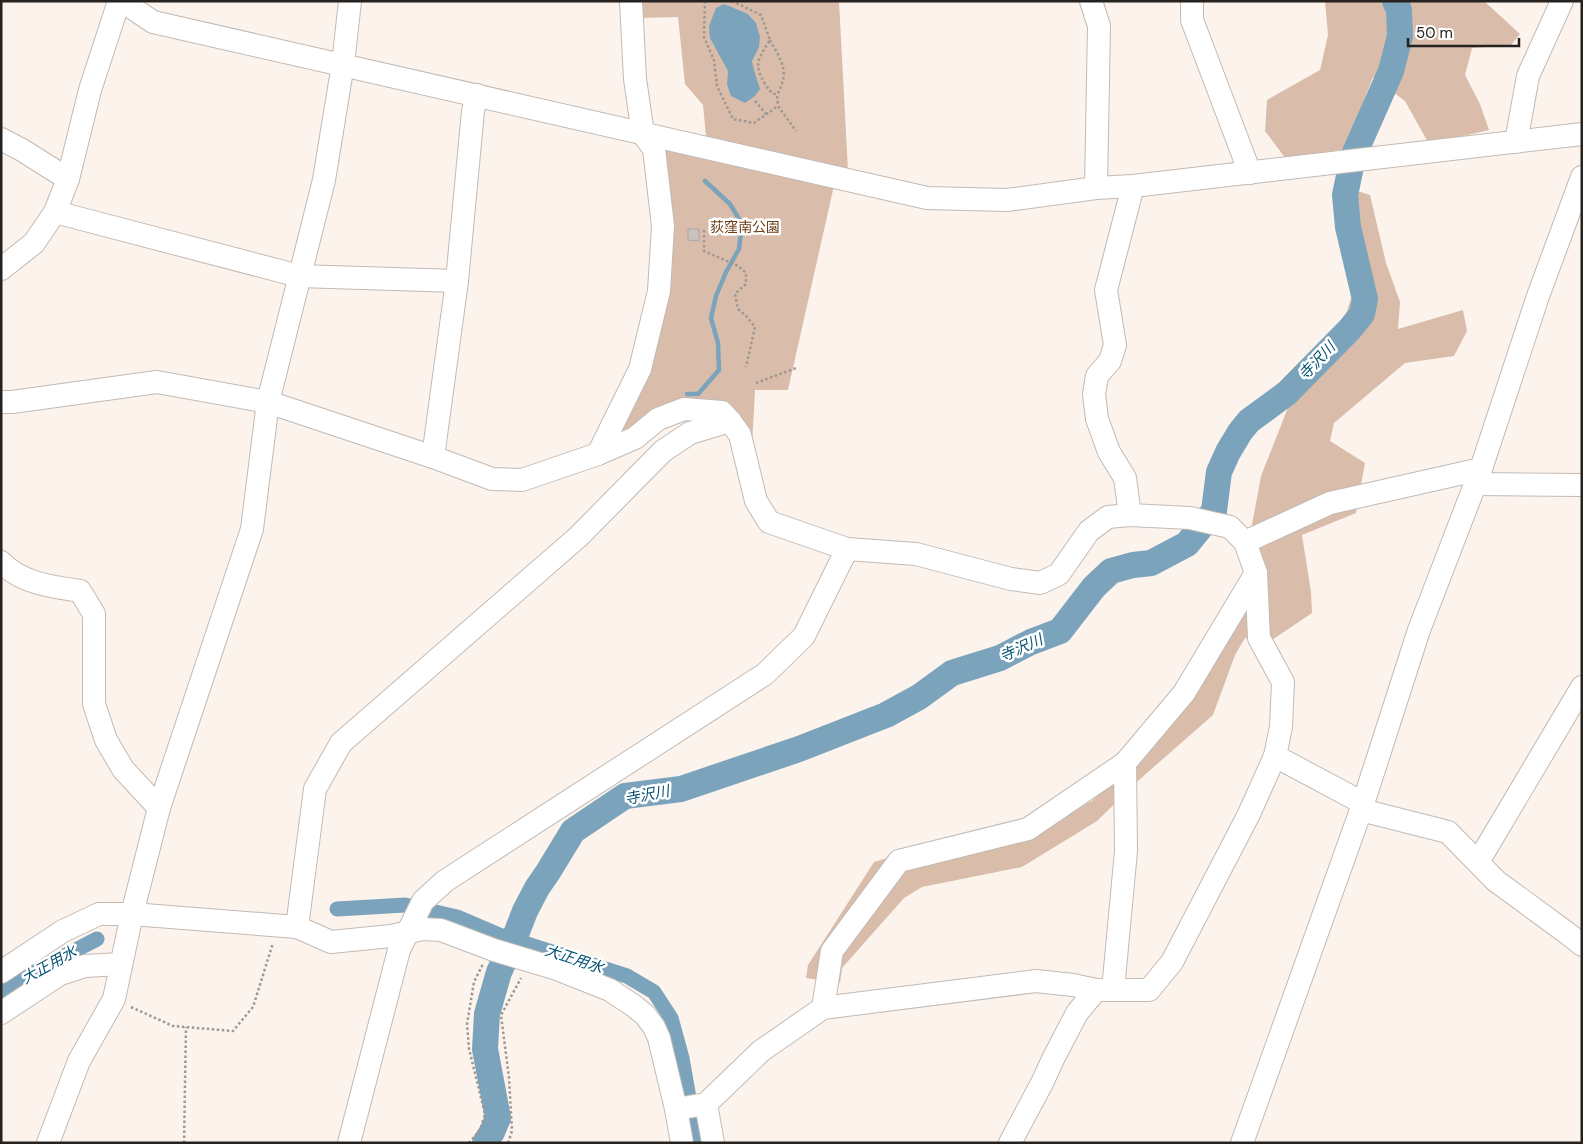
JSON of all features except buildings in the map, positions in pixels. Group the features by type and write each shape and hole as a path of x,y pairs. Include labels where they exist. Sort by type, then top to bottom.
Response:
{"street":[{"path":"1,268 34,243 55,212 68,179 90,90 120,1 153,22 927,198 1007,200 1096,188 1133,186 1250,173 1582,134"},
{"path":"48,1143 79,1060 114,999 132,914 158,808 252,529 268,402 298,276 324,180 343,64 350,1"},
{"path":"598,454 640,370 659,291 663,226 654,149 643,134 635,79 631,1"},
{"path":"1092,1 1099,26 1096,188"},
{"path":"1192,1 1192,20 1250,173"},
{"path":"1516,142 1528,76 1562,1"},
{"path":"432,457 457,281 477,95"},
{"path":"1,139 68,179"},
{"path":"1242,1143 1362,806 1420,630 1478,476 1538,296 1582,177"},
{"path":"1130,515 1125,478 1109,452 1097,419 1094,394 1097,376 1110,361 1115,345 1106,290 1133,186"},
{"path":"55,212 298,276 457,281"},
{"path":"1,402 157,382 268,402 492,479 522,480 598,454 635,438 658,419 684,409 722,412 740,436 756,501 769,522 847,549 916,554 1011,579 1040,583 1059,574 1089,531 1108,518 1130,515 1190,518 1230,527 1245,542 1256,574 1259,638 1283,682 1281,727 1275,756 1250,814 1172,962 1149,990 1104,990 1036,981 823,1008 761,1051 692,1106 682,1143"},
{"path":"288,927 315,789 340,743 578,537 662,451 690,433 730,421"},
{"path":"1245,542 1330,504 1478,476 1582,485"},
{"path":"349,1143 398,950 422,901 445,881 765,674 804,636 847,549"},
{"path":"1,562 9,570 43,586 80,591 94,614 94,704 106,740 123,769 158,808"},
{"path":"823,1008 832,951 899,861 1028,829 1125,763 1184,693 1256,574"},
{"path":"1478,862 1582,687"},
{"path":"1275,756 1362,806 1448,832 1496,881 1582,945"},
{"path":"1010,1143 1077,1013 1104,990 1126,851 1125,763"},
{"path":"1,972 63,930 99,914 132,914 288,927 332,942 391,936 410,927 441,930 492,949 557,969 623,997 645,1015 654,1027 692,1106 713,1143"},
{"path":"1,1013 60,974 85,966 121,964"},
{"path":"32,1143 48,1122 56,1121"}],"path":[{"path":"706,1 704,37 714,60 717,86 733,118 754,123 778,106"},
{"path":"732,1 761,15 770,40 784,65 783,84 777,95 778,106 796,131"},
{"path":"770,40 757,67 769,91 777,95"},
{"path":"755,101 766,114"},
{"path":"704,230 704,251 738,266 746,272 746,284 735,294 738,309 755,327 746,367"},
{"path":"756,383 796,368"},
{"path":"114,999 173,1026 233,1031 253,1006 288,927"},
{"path":"469,1143 480,1130 485,1114 469,1049 467,1024 474,982 492,949"},
{"path":"508,1143 512,1131 511,1105 501,1015 526,960"},
{"path":"184,1143 186,1027"}],"green space":[{"name":"荻窪南公園","path":"636,1 839,1 848,171 835,170 833,190 788,390 755,390 751,463 726,408 613,441 646,368 657,146 708,157 703,105 685,84 678,17 638,18"},
{"path":"1325,1 1484,1 1520,34 1511,45 1472,48 1465,75 1480,104 1489,130 1429,144 1405,101 1373,77 1345,149 1286,159 1265,131 1267,100 1320,70 1328,35"},
{"path":"1354,190 1370,195 1386,263 1400,302 1398,329 1463,310 1467,331 1454,356 1405,363 1334,423 1330,441 1365,463 1356,513 1302,535 1311,592 1312,613 1269,642 1245,638 1235,655 1213,715 1139,780 1097,821 1022,867 922,887 904,898 842,968 840,983 806,978 808,965 874,862 968,834 1015,841 1092,801 1195,695 1243,573 1261,476 1291,400 1341,330 1355,286 1344,234"}],"water":[{"path":"724,4 748,14 756,23 760,37 759,47 752,61 760,89 755,96 745,103 731,96 727,84 728,71 710,38 709,26 716,8"}],"waterway":[{"name":"寺沢川","path":"485,1143 498,1118 485,1049 487,1014 499,972 525,911 537,888 573,831 625,796 681,789 799,749 886,715 919,697 952,673 1000,658 1031,642 1060,631 1094,587 1111,571 1133,565 1151,563 1187,544 1214,511 1219,472 1240,432 1249,421 1287,393 1350,329 1362,314 1365,299 1348,227 1345,195 1353,157 1391,71 1400,36 1399,10 1395,1"},
{"path":"687,394 698,394 719,370 718,343 711,318 716,296 726,272 739,249 742,224 730,204 705,181"},
{"name":"大正用水","path":"337,909 405,905 457,917 499,935 627,976 654,992 671,1018 682,1058 697,1143"},
{"name":"大正用水","path":"1,991 20,979 97,939"}]}
